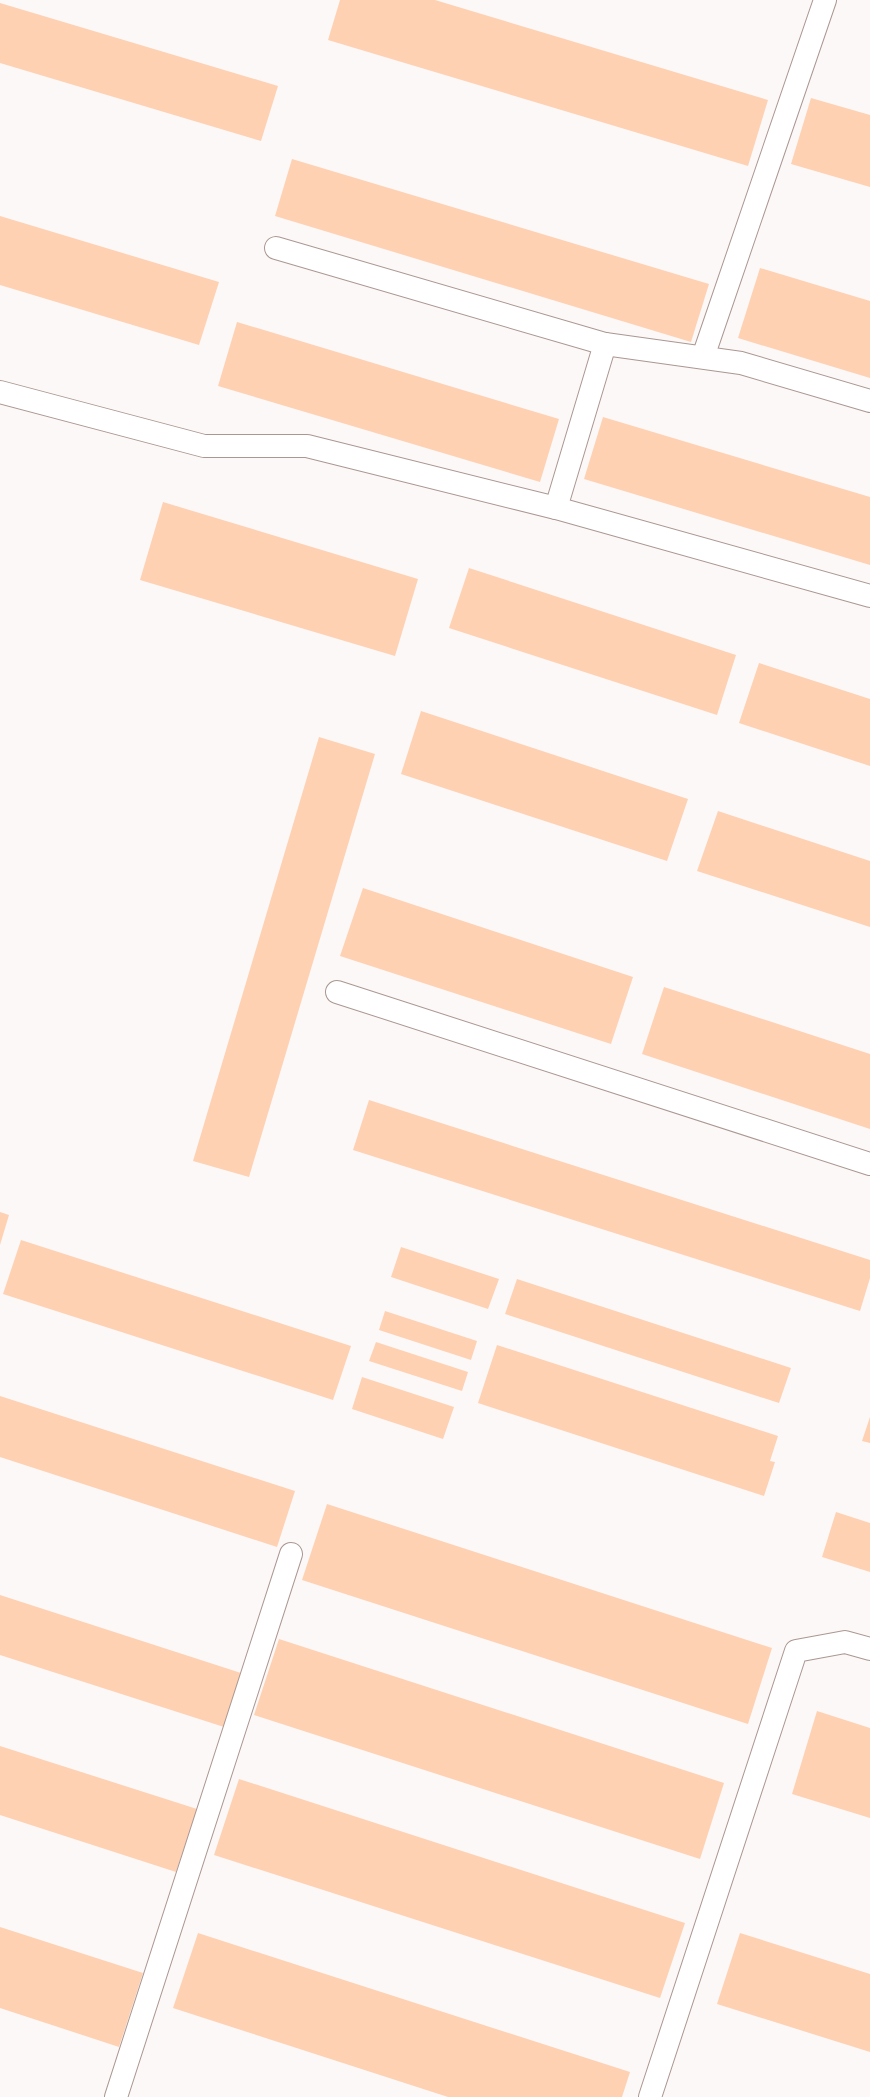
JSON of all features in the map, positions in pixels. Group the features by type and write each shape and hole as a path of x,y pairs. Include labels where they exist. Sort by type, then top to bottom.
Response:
{"street":[{"path":"703,357 825,0"},
{"path":"276,248 605,344 741,363 870,401"},
{"path":"556,508 605,344"},
{"path":"0,392 204,446 307,446 556,508 870,596"},
{"path":"337,992 870,1164"},
{"path":"116,2097 291,1554"},
{"path":"650,2097 796,1651 845,1642 870,1649"}],"building":[{"path":"340,0 435,0 768,100 748,166 328,40"},
{"path":"0,3 278,86 261,141 0,63"},
{"path":"811,98 870,115 870,187 791,164"},
{"path":"292,159 709,284 691,342 275,216"},
{"path":"0,216 219,282 199,345 0,285"},
{"path":"760,268 870,301 870,378 738,338"},
{"path":"237,322 559,419 540,482 218,386"},
{"path":"603,417 870,497 870,565 584,479"},
{"path":"163,502 418,579 395,656 140,580"},
{"path":"469,568 736,655 717,715 449,628"},
{"path":"759,663 870,699 870,766 739,723"},
{"path":"421,711 688,799 667,861 401,774"},
{"path":"319,737 375,754 249,1177 193,1161"},
{"path":"718,811 870,861 870,927 697,871"},
{"path":"363,888 633,977 611,1044 340,956"},
{"path":"664,987 870,1054 870,1129 642,1054"},
{"path":"369,1100 870,1260 870,1278 860,1311 353,1150"},
{"path":"0,1212 9,1215 0,1245"},
{"path":"21,1240 351,1346 333,1400 3,1294"},
{"path":"401,1247 499,1279 488,1309 391,1277"},
{"path":"517,1279 791,1368 779,1403 505,1314"},
{"path":"385,1311 477,1341 471,1360 379,1330"},
{"path":"376,1342 468,1372 462,1391 369,1361"},
{"path":"497,1345 778,1436 770,1461 775,1462 764,1496 478,1403"},
{"path":"362,1377 454,1407 443,1439 352,1409"},
{"path":"0,1396 295,1491 277,1547 0,1457"},
{"path":"870,1417 870,1443 862,1441"},
{"path":"327,1504 772,1648 748,1724 302,1580"},
{"path":"836,1512 870,1523 870,1572 822,1557"},
{"path":"0,1595 241,1673 224,1727 0,1655"},
{"path":"279,1639 724,1783 700,1859 254,1715"},
{"path":"817,1711 870,1728 870,1818 792,1794"},
{"path":"0,1746 197,1809 176,1872 0,1815"},
{"path":"239,1779 685,1923 660,1998 214,1855"},
{"path":"0,1927 143,1973 119,2047 0,2008"},
{"path":"198,1933 630,2072 622,2097 448,2097 173,2008"},
{"path":"740,1933 870,1974 870,2052 717,2004"}]}
